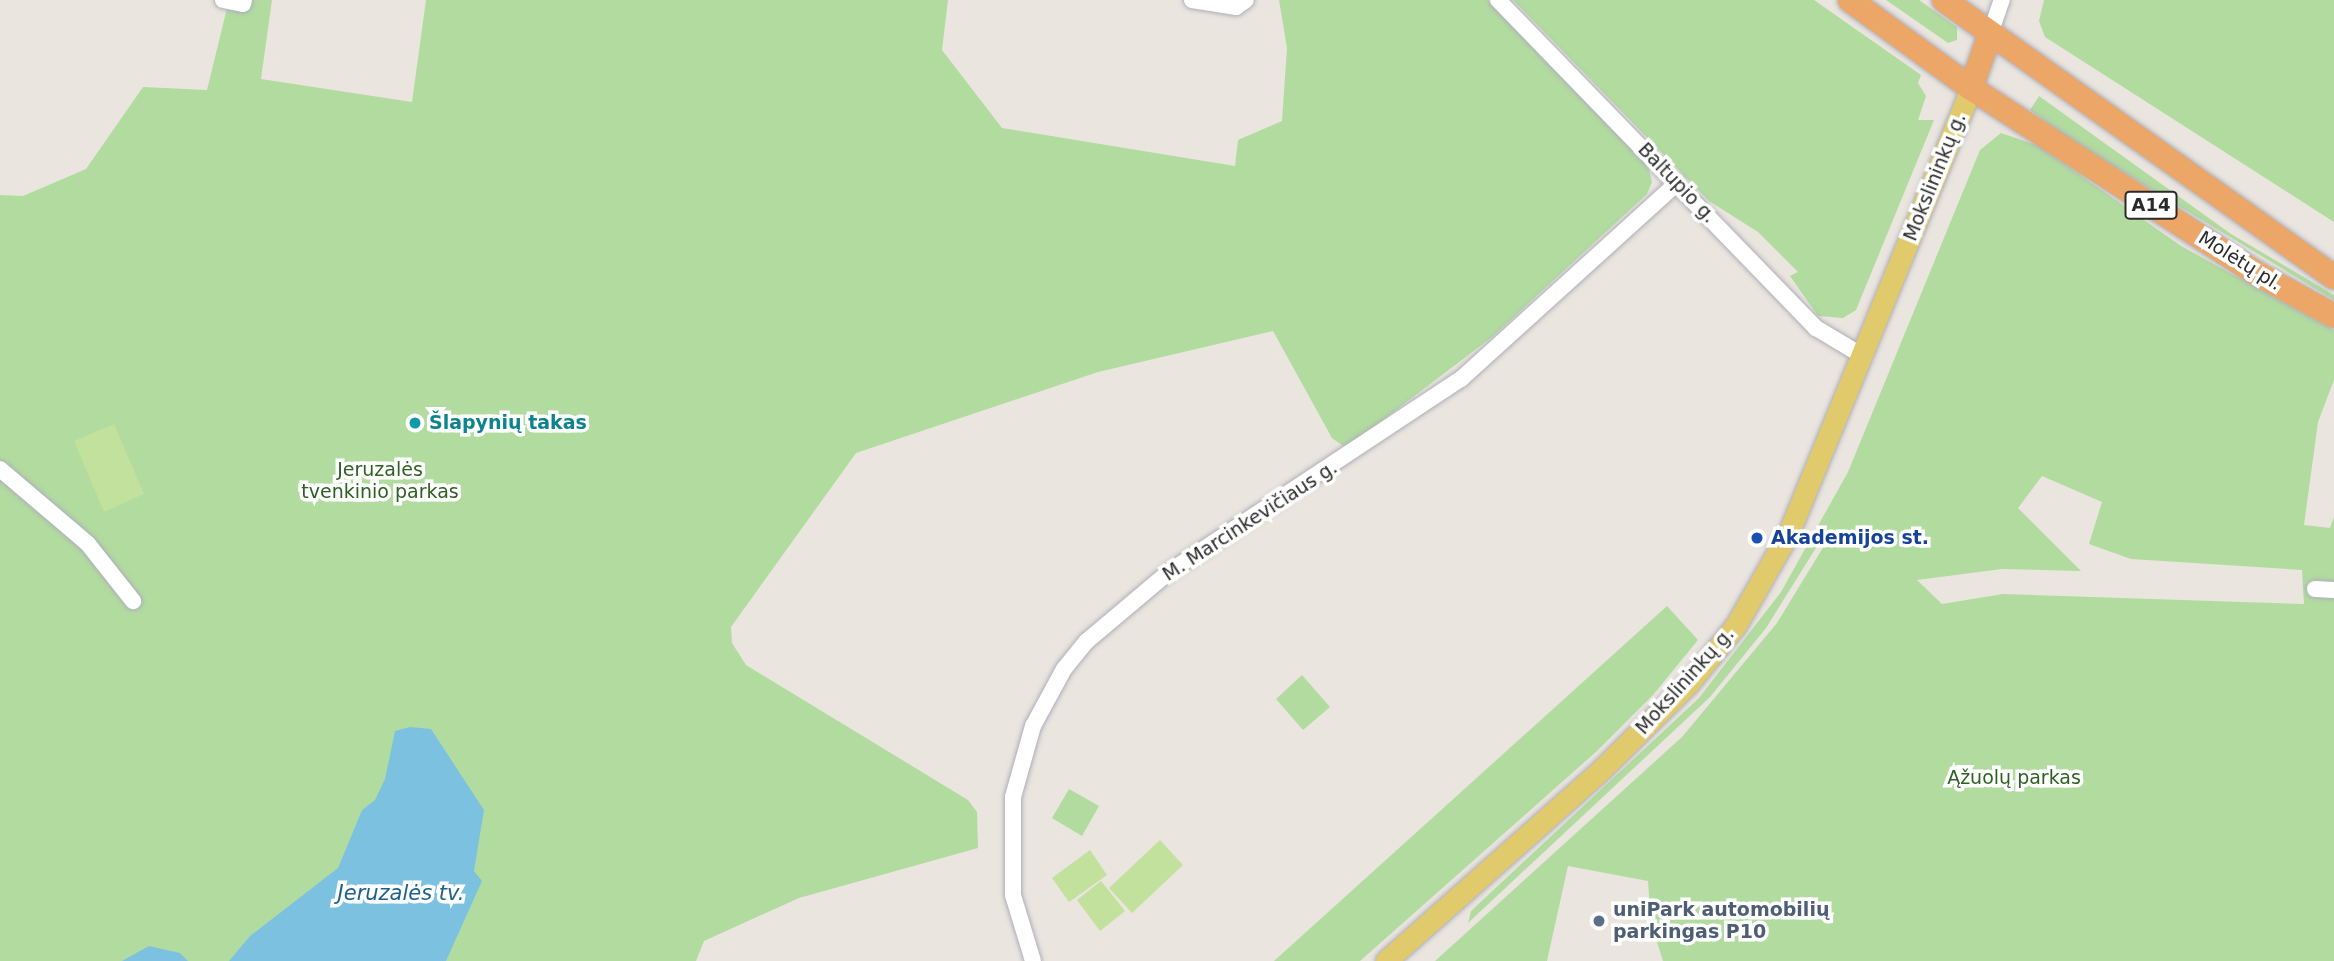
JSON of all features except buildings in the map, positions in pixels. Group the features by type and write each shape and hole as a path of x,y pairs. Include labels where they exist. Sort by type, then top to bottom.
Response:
{"highway":[{"name":"A14","path":"1850,0 1971,88"},
{"name":"A14","path":"1944,0 1990,34"},
{"path":"1971,88 1990,34"},
{"name":"Molėtų pl.","path":"1990,34 2334,277"},
{"name":"Molėtų pl.","path":"1971,88 2254,272 2334,316"}],"main road":[{"name":"Mokslininkų g.","path":"1386,961 1602,769 1714,654 1779,552 1863,356 1971,88"}],"street":[{"path":"223,0 243,2"},
{"path":"1192,0 1236,7 1246,0"},
{"name":"Baltupio g.","path":"1498,0 1816,328 1863,356"},
{"path":"1990,34 2002,0"},
{"name":"M. Marcinkevičiaus g.","path":"1033,961 1013,895 1013,797 1033,726 1064,670 1087,641 1169,572 1461,379 1677,183"},
{"path":"0,469 88,544 133,601"},
{"path":"2315,589 2334,590"}],"green space":[{"name":"Jeruzalės tvenkinio parkas","path":"229,0 272,0 261,79 412,102 426,0 948,0 942,50 1002,128 1235,166 1238,140 1282,121 1287,48 1279,0 1488,0 1648,166 1652,182 1647,194 1492,337 1346,448 1332,438 1273,331 1098,372 856,453 731,627 732,643 746,665 968,800 977,812 978,848 799,898 704,941 696,961 0,961 0,195 23,196 86,169 143,87 207,90"},
{"path":"1513,0 1814,0 1921,75 1918,83 1926,96 1918,120 1934,120 1856,310 1843,318 1818,316 1790,276 1798,272 1758,232 1709,201"},
{"path":"1886,0 1919,0 1957,27 1957,40 1948,43"},
{"path":"2044,0 2334,0 2334,222 2045,37 2039,21"},
{"path":"2039,96 2231,234 2334,295 2334,300 2075,143 2030,110"},
{"name":"Ąžuolų parkas","path":"2001,133 2039,146 2181,246 2334,330 2334,380 2318,422 2304,525 2330,528 2334,517 2334,961 1663,961 1651,923 1648,881 1568,866 1547,961 1435,961 1682,737 1777,623 1824,546 1819,543 1766,628 1710,697 1468,923 1471,911 1699,698 1781,592 1848,472 1980,150","holes":["2042,476 2102,502 2089,544 2131,559 2302,570 2304,604 2003,594 1942,604 1917,580 2002,569 2081,571 2018,508"]},
{"path":"114,424 144,494 104,512 74,441"},
{"path":"1667,606 1698,640 1653,695 1597,751 1360,961 1274,961"},
{"path":"1302,675 1330,707 1303,730 1276,699"},
{"path":"1069,789 1099,806 1082,836 1052,818"},
{"path":"1160,840 1183,865 1132,913 1109,888"},
{"path":"1090,850 1107,875 1069,902 1052,878"},
{"path":"1101,881 1125,911 1100,931 1077,900"}],"water":[{"name":"Jeruzalės tv.","path":"410,727 431,729 484,810 474,871 482,881 446,961 229,961 250,936 338,868 362,810 375,800 385,779 395,731"},
{"path":"149,946 180,953 188,961 122,961"}],"place":[{"name":"Šlapynių takas","path":"415,423"},
{"name":"Akademijos st.","path":"1757,538"},
{"name":"uniPark automobilių parkingas P10","path":"1599,921"}]}
